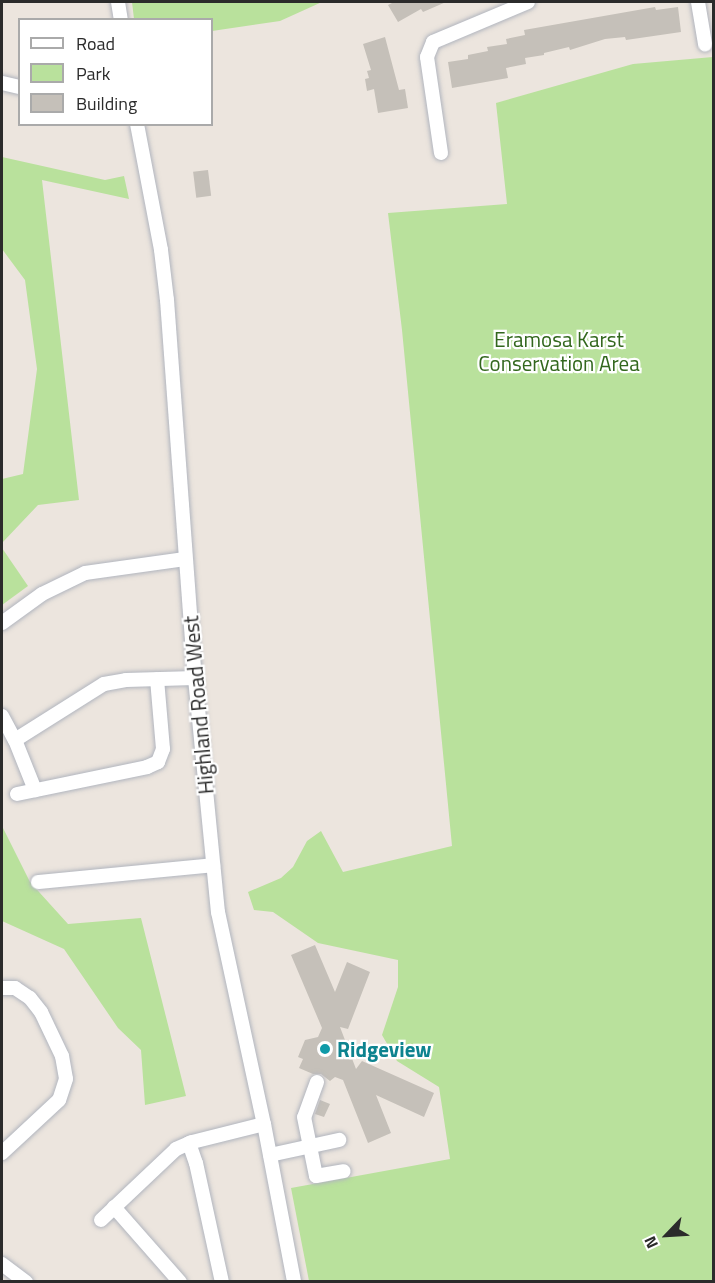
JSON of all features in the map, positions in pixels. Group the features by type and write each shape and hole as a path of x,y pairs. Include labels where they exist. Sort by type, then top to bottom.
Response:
{"street":[{"path":"118,2 121,18"},
{"path":"441,153 427,57 433,42 528,2"},
{"path":"698,2 705,44"},
{"path":"2,83 18,87"},
{"name":"Highland Road West","path":"137,126 161,250 167,300 185,559 218,912 264,1124 294,1281"},
{"path":"2,623 42,594 85,573 185,559"},
{"path":"15,740 104,684 117,681 195,678"},
{"path":"17,794 147,767 158,762 163,749 157,679"},
{"path":"2,716 15,740 35,790"},
{"path":"38,882 213,865"},
{"path":"2,988 15,988 30,998 41,1012 62,1056 66,1079 59,1100 2,1153"},
{"path":"317,1082 304,1117 316,1176 344,1170"},
{"path":"100,1220 176,1149 189,1143 264,1124"},
{"path":"270,1155 339,1140"},
{"path":"189,1143 196,1163 222,1281"},
{"path":"114,1207 180,1281"},
{"path":"2,1264 26,1281"}],"green space":[{"path":"132,2 322,2 280,21 213,31 213,18 134,18"},
{"name":"Eramosa Karst Conservation Area","path":"713,57 713,1281 309,1281 291,1188 450,1159 439,1087 397,1061 382,1035 398,987 398,960 318,943 273,912 254,910 248,892 281,878 293,867 307,841 321,831 343,872 452,846 402,330 388,213 507,204 496,103 633,64"},
{"path":"2,157 105,180 124,176 129,199 42,180 79,500 38,505 2,543 2,479 23,474 37,369 25,280 2,249"},
{"path":"2,548 28,586 2,605"},
{"path":"2,826 30,882 68,924 141,918 186,1096 145,1105 141,1050 118,1028 64,949 2,921"}],"building":[{"path":"394,2 446,2 423,12 421,9 398,22 388,5"},
{"path":"655,7 656,10 678,7 681,32 626,40 625,37 605,39 570,50 569,47 544,53 544,55 525,58 526,64 506,68 508,78 452,88 448,62 468,59 468,55 488,51 487,47 507,44 506,39 525,35 524,30"},
{"path":"385,37 399,90 405,89 408,108 378,113 374,89 367,91 365,79 369,78 367,71 371,70 363,44"},
{"path":"208,170 211,196 196,198 193,172"},
{"name":"Ridgeview","path":"315,945 335,992 347,962 370,972 348,1029 340,1027 356,1069 362,1061 434,1093 424,1117 376,1095 391,1133 368,1143 343,1080 335,1077 330,1081 321,1074 313,1074 299,1068 303,1059 298,1057 305,1040 318,1037 322,1028 291,955"},
{"path":"320,1100 330,1104 324,1117 315,1114"}],"place":[{"name":"Ridgeview","path":"325,1049"}]}
